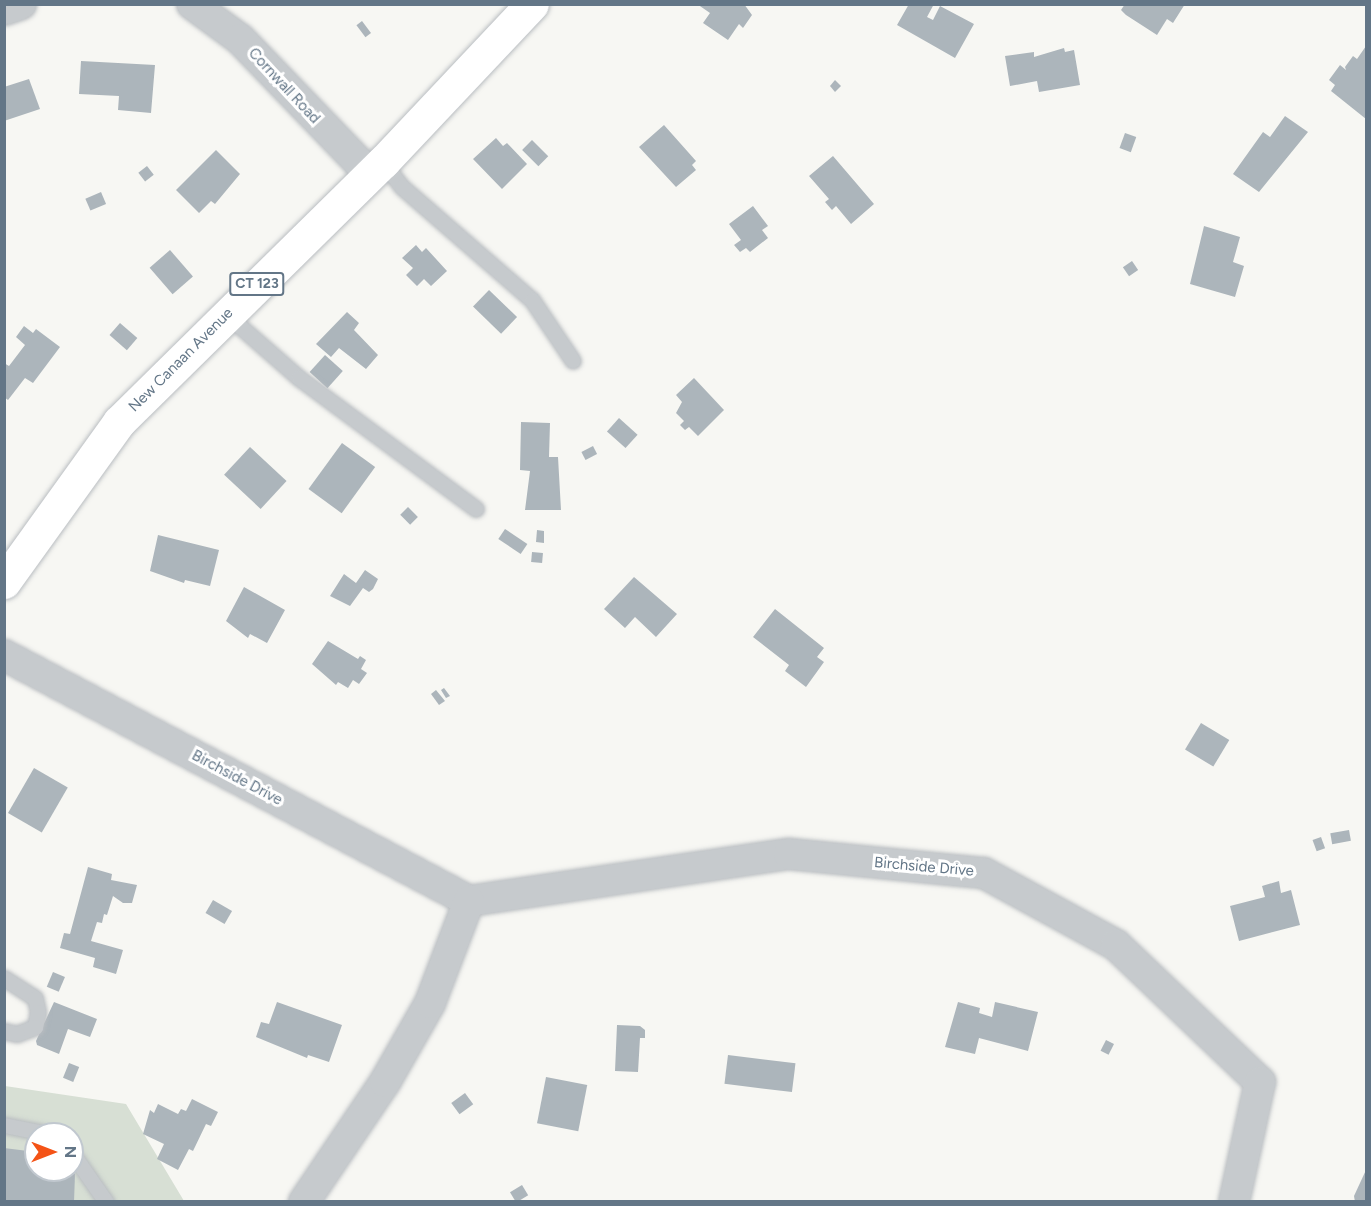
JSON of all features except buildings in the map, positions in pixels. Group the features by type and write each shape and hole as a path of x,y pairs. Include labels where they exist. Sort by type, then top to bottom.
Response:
{"main road":[{"name":"New Canaan Avenue","path":"4,582 119,422 226,314 377,169 532,4"}],"street":[{"path":"4,10 21,4"},
{"name":"Cornwall Road","path":"192,4 240,39 377,169"},
{"name":"Birchside Drive","path":"4,655 469,902 789,854 984,873 1116,945 1260,1082 1234,1202"},
{"path":"304,1202 385,1082 430,1003 469,902"}],"lane":[{"path":"377,169 402,187 532,300 573,361"},
{"path":"226,314 299,378 476,509"},
{"path":"4,1031 17,1034 35,1027 38,1012 35,999 6,984"},
{"path":"4,1125 24,1129"},
{"path":"84,1170 106,1202"}],"shaded area":[{"path":"5,1086 126,1104 184,1201 5,1202"}]}
